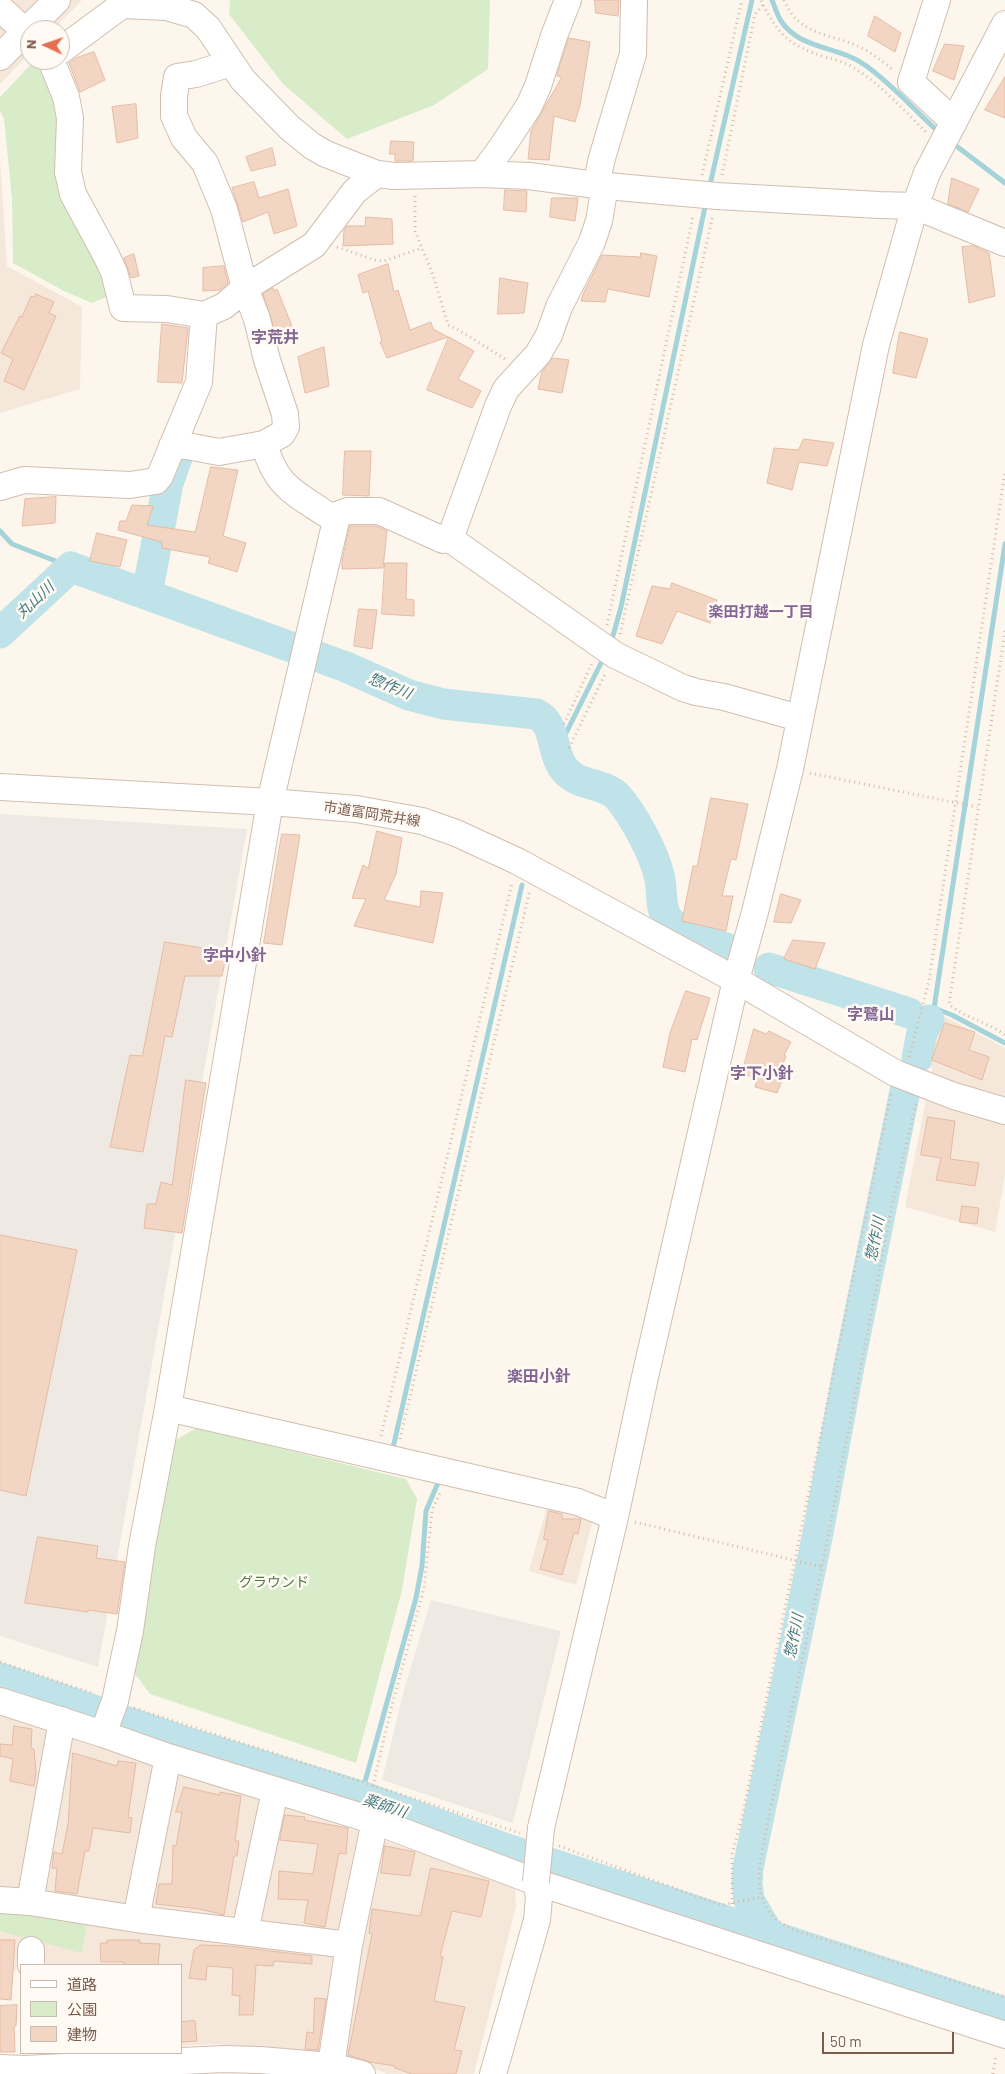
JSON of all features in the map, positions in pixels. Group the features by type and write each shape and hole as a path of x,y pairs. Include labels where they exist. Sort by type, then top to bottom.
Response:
{"street":[{"path":"40,20 57,0"},
{"path":"482,174 529,106 538,86 568,0"},
{"path":"450,539 498,406 506,389 538,354 549,335 559,307 592,242 599,221 602,158 633,54 634,0"},
{"path":"938,0 911,82 947,135"},
{"path":"70,44 122,5 167,7 194,15 208,28 243,80 269,108 312,146 326,154 377,174 529,176 600,186 708,195 915,206 1005,243"},
{"path":"0,8 20,27"},
{"path":"493,2074 537,1920 539,1897 536,1882 540,1835 615,1517 644,1377 736,980 755,912 790,769 876,345 915,206 928,173 1005,24"},
{"path":"0,57 20,41"},
{"path":"180,446 219,452 264,444 282,434 286,427 285,414 267,360 257,319 246,288 224,209 205,163 178,127 174,116 174,96 177,77 196,74 231,63"},
{"path":"55,70 66,97 70,118 68,172 73,194 114,272 123,308 167,309 204,315 224,306 246,288 308,249 318,240 355,191 377,174"},
{"path":"0,487 24,480 130,485 156,481 180,446 199,382 204,315"},
{"path":"264,444 269,463 278,479 326,514 334,516 348,512 379,511 443,540 450,539 607,650 683,688 724,697 799,718"},
{"path":"105,1730 114,1701 130,1631 142,1546 168,1408 270,802 335,525 334,516"},
{"name":"市道富岡荒井線","path":"0,787 270,802 356,809 422,821 456,833 526,866 736,980 906,1078 1005,1110"},
{"path":"168,1408 578,1502 615,1517"},
{"path":"0,1701 62,1720 105,1730 168,1757 375,1821 536,1882 1005,2035"},
{"path":"30,1902 62,1720"},
{"path":"136,1919 168,1757"},
{"path":"245,1932 275,1791"},
{"path":"330,2066 349,1945 375,1821"},
{"path":"0,1900 30,1902 136,1919 349,1945"},
{"path":"17,2063 260,2060 330,2066 362,2074"}],"path":[{"path":"569,748 607,650 708,195 742,0"},
{"path":"762,0 774,26 788,41 799,47 842,62 869,78 947,135"},
{"path":"784,0 791,13 805,27 861,48 878,57 911,82"},
{"path":"564,724 607,650 611,613 708,195 755,14 763,5"},
{"path":"416,176 414,224 433,274 448,325 524,370"},
{"path":"318,240 375,260 384,261 422,248"},
{"path":"732,1904 732,1855 742,1817 795,1562 928,981 1005,471"},
{"path":"1005,631 949,1004 955,1010 996,1028 1005,1035"},
{"path":"790,769 954,804 978,807"},
{"path":"399,1443 526,866"},
{"path":"376,1456 526,866"},
{"path":"906,1078 893,1201 822,1567 765,1835 759,1869 762,1897 772,1916 791,1928 1005,1997"},
{"path":"372,1786 424,1588 432,1510 443,1472"},
{"path":"615,1517 822,1567"},
{"path":"0,1662 372,1786 540,1835 721,1905 762,1897"}],"shaded area":[{"path":"0,0 82,0 63,20 20,20 20,63 0,84"},
{"path":"0,158 7,266 82,307 80,389 0,413"},
{"path":"0,814 247,829 98,1667 0,1636"},
{"path":"936,1012 1005,1048 1005,1175 995,1232 905,1207 932,1068 922,1063"},
{"path":"548,1502 594,1516 576,1585 529,1571"},
{"path":"431,1600 561,1631 513,1823 382,1780 404,1690"},
{"path":"0,1715 144,1760 481,1873 515,1889 516,1906 474,2074 387,2074 342,2055 216,2044 182,2046 182,1964 20,1964 20,1972 17,1969 0,1984"}],"green space":[{"path":"230,0 490,0 488,69 434,105 347,139 283,84 229,14"},
{"path":"26,70 49,70 111,295 92,303 64,291 13,263 12,199 4,119 0,111 0,97"},
{"name":"グラウンド","path":"196,1428 406,1479 417,1499 402,1590 356,1763 150,1694 133,1671 169,1444"},
{"path":"0,1903 89,1918 81,1953 0,1931"}],"building":[{"path":"595,0 619,0 618,16 596,13"},
{"path":"875,16 901,33 895,52 868,36"},
{"path":"569,38 590,42 580,105 575,122 554,116 549,160 528,159 531,131 562,77 557,76"},
{"path":"945,44 964,46 954,80 933,71"},
{"path":"94,52 105,80 80,92 70,66 70,62 76,58"},
{"path":"1005,77 1005,118 985,110"},
{"path":"136,104 138,138 117,143 112,107"},
{"path":"391,141 414,142 413,161 395,161 395,154 390,154"},
{"path":"272,148 276,165 251,171 246,157"},
{"path":"952,178 979,189 968,212 948,204"},
{"path":"254,182 259,198 288,189 297,226 274,234 268,212 243,222 232,188"},
{"path":"505,190 527,191 526,212 504,210"},
{"path":"552,198 578,198 575,221 550,217"},
{"path":"366,217 392,219 393,244 343,246 344,230 347,226 365,226"},
{"path":"974,246 989,253 995,296 969,303 962,247"},
{"path":"641,253 657,256 649,297 608,289 605,302 581,301 602,255 640,257"},
{"path":"134,254 139,276 131,278 124,258"},
{"path":"388,264 394,292 398,290 410,330 431,322 433,329 448,337 387,358 380,342 382,341 368,291 363,293 358,275"},
{"path":"224,266 228,283 220,290 203,291 203,268"},
{"path":"500,278 528,283 524,313 498,314"},
{"path":"273,288 274,291 277,289 292,326 276,334 263,294"},
{"path":"36,294 54,302 49,313 56,316 24,390 4,381 13,359 1,353 20,316 22,317 31,296 34,297"},
{"path":"162,324 188,328 182,383 158,382"},
{"path":"900,332 928,339 916,378 893,373"},
{"path":"449,337 474,351 458,379 481,391 472,408 427,390"},
{"path":"324,347 329,386 305,393 298,357"},
{"path":"553,358 569,360 562,393 538,389 542,372"},
{"path":"804,439 834,443 827,466 799,462 792,490 767,483 774,448 798,450"},
{"path":"345,451 371,451 369,496 343,495"},
{"path":"211,467 238,470 223,536 246,543 237,572 208,563 210,557 162,548 162,542 118,530 120,521 126,521 132,505 153,506 147,525 195,532"},
{"path":"56,497 55,523 22,526 25,499"},
{"path":"350,526 376,526 387,531 383,568 342,569"},
{"path":"97,533 127,540 120,567 90,561"},
{"path":"385,563 407,563 406,599 414,600 414,616 382,614"},
{"path":"672,583 717,600 710,623 677,611 662,644 636,636 652,586 670,589"},
{"path":"359,609 377,610 372,649 354,646"},
{"path":"711,798 748,804 736,860 731,859 722,896 733,896 726,931 682,921 693,866 697,866"},
{"path":"377,831 402,838 396,874 384,900 420,907 421,891 443,893 433,943 354,926 366,899 352,898 363,865 368,868"},
{"path":"282,834 300,835 282,945 264,943"},
{"path":"781,894 801,900 791,923 774,922"},
{"path":"793,940 825,943 815,969 784,959"},
{"path":"165,942 227,952 222,976 185,976 172,1037 165,1036 143,1152 110,1147 130,1055 142,1056"},
{"path":"686,991 710,998 697,1040 692,1039 685,1072 663,1067 670,1033"},
{"path":"945,1023 975,1032 969,1050 989,1057 982,1080 932,1060"},
{"path":"754,1029 766,1034 769,1031 791,1042 784,1055 786,1056 777,1079 782,1080 777,1093 755,1087 757,1078 742,1074"},
{"path":"186,1080 206,1083 182,1233 144,1228 147,1204 156,1204 161,1182 172,1185"},
{"path":"928,1117 955,1121 950,1159 979,1163 975,1186 936,1180 941,1158 921,1155"},
{"path":"962,1206 979,1208 977,1224 960,1222"},
{"path":"0,1235 77,1250 26,1496 0,1490"},
{"path":"549,1511 562,1514 562,1519 581,1519 578,1534 574,1533 562,1575 540,1569 548,1540 544,1539"},
{"path":"38,1537 98,1546 96,1558 125,1562 117,1614 25,1603"},
{"path":"14,1726 32,1729 31,1748 34,1749 36,1773 34,1786 10,1781 13,1759 0,1756 0,1744 12,1745"},
{"path":"73,1753 117,1766 118,1761 136,1763 128,1817 132,1818 130,1833 93,1828 89,1851 85,1851 77,1894 55,1891 57,1868 52,1868 54,1852 62,1854 68,1824"},
{"path":"184,1787 220,1795 220,1792 241,1796 235,1841 239,1841 237,1856 234,1856 224,1915 200,1909 156,1904 159,1884 172,1884 173,1845 176,1846 182,1812 176,1812"},
{"path":"285,1815 305,1817 304,1820 348,1828 346,1854 339,1853 325,1927 304,1923 308,1900 278,1899 279,1871 313,1874 318,1844 280,1840"},
{"path":"385,1846 415,1852 410,1876 381,1873"},
{"path":"431,1868 489,1881 481,1917 452,1911 440,1956 443,1957 434,2001 465,2007 454,2050 462,2051 456,2074 412,2074 395,2068 395,2066 370,2062 348,2055 372,1934 369,1933 372,1909 420,1916"},
{"path":"0,1940 15,1940 11,2000 0,1999"},
{"path":"107,1940 140,1940 139,1943 160,1944 158,1964 101,1962 100,1943 107,1943"},
{"path":"201,1945 230,1946 312,1956 312,1964 274,1961 273,1966 256,1965 253,2015 239,2015 240,1996 232,1995 233,1968 207,1966 206,1980 189,1978 194,1950"},
{"path":"315,1998 326,1999 318,2050 305,2049 307,2032 313,2033"},
{"path":"17,2005 16,2026 14,2026 15,2052 0,2052 0,2006"},
{"path":"195,2021 197,2041 182,2042 182,2022"}],"waterway":[{"path":"709,189 752,0"},
{"path":"772,0 780,19 789,30 809,43 844,54 865,65 894,89 939,132"},
{"path":"951,142 1005,183"},
{"path":"611,643 621,607 706,202"},
{"name":"惣作川","path":"147,594 168,483 180,449"},
{"name":"丸山川","path":"0,531 12,544 71,567"},
{"path":"929,1020 934,1008 1005,544"},
{"name":"惣作川","path":"0,633 71,567 346,667 409,695 443,704 536,714 547,724 559,759 568,773 575,778 612,792 630,814 648,845 656,866 660,880 663,909 668,919 679,930 726,948"},
{"path":"565,735 604,657"},
{"path":"392,1452 522,885"},
{"name":"惣作川","path":"769,968 909,1013"},
{"path":"934,1008 952,1015 1005,1043"},
{"name":"惣作川","path":"917,1058 922,1032 929,1020"},
{"name":"惣作川","path":"905,1091 849,1366 818,1533 748,1868 747,1883 749,1900 769,1935 1005,2012"},
{"path":"361,1796 416,1598 422,1566 426,1511 440,1478"},
{"name":"薬師川","path":"0,1678 180,1740 361,1796 510,1850 769,1935"}],"district":[{"name":"字荒井","path":"275,338"},
{"name":"楽田打越一丁目","path":"761,612"},
{"name":"字中小針","path":"235,956"},
{"name":"字鷺山","path":"871,1015"},
{"name":"字下小針","path":"762,1074"},
{"name":"楽田小針","path":"539,1377"}]}
